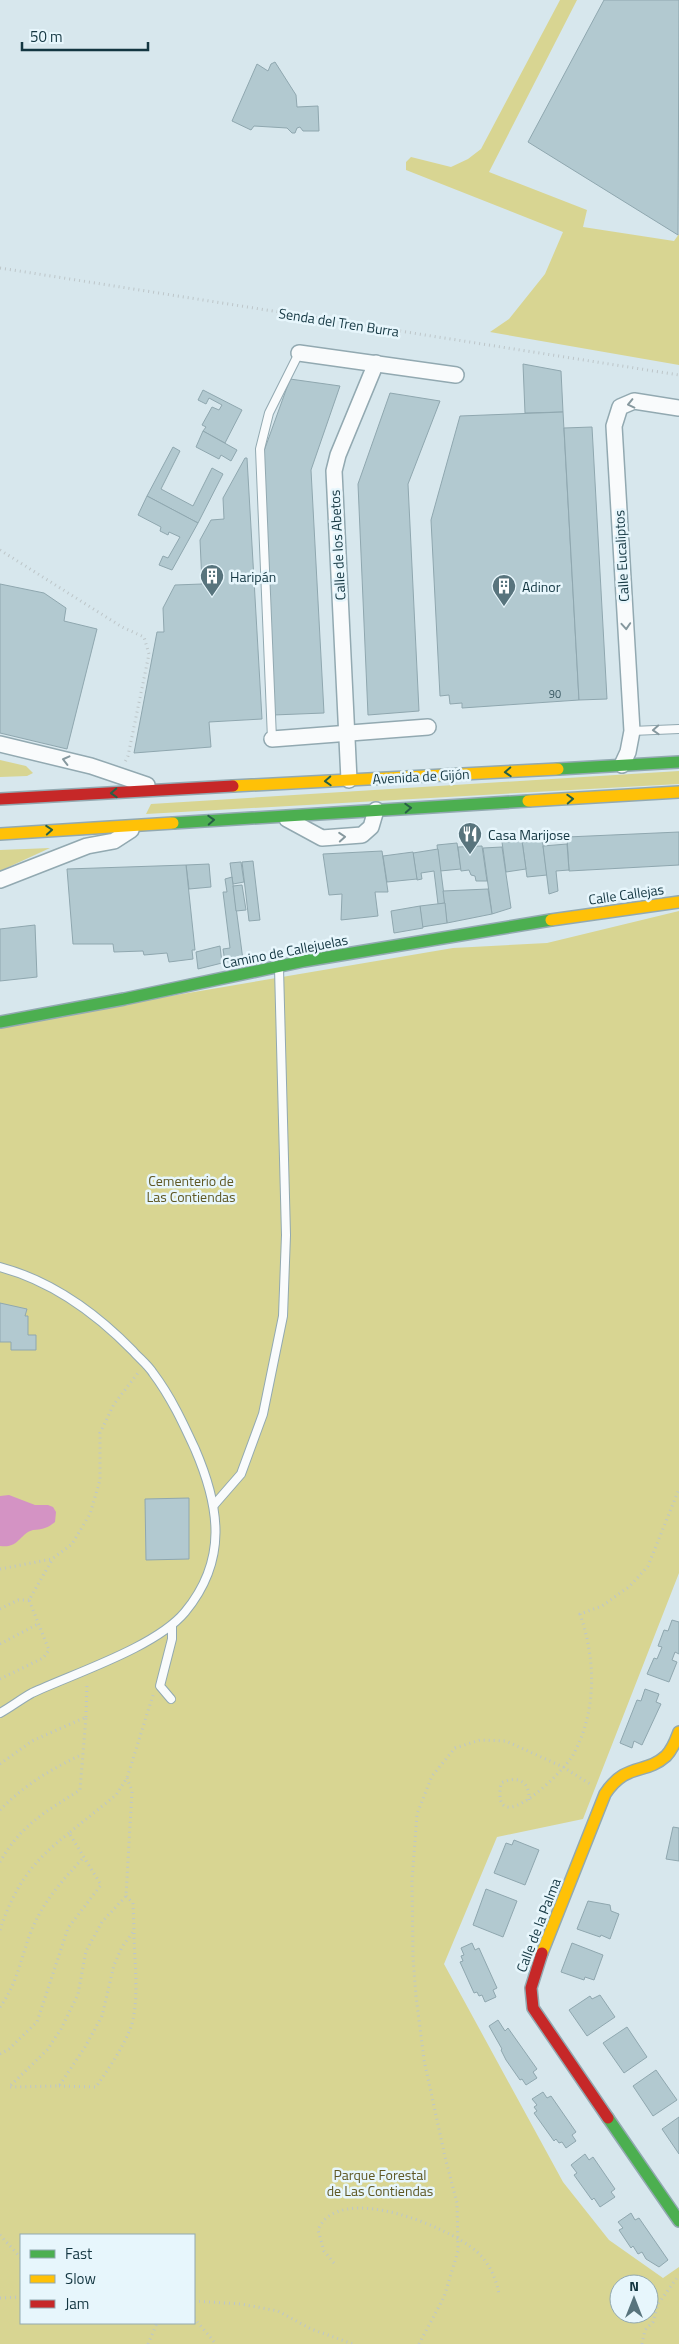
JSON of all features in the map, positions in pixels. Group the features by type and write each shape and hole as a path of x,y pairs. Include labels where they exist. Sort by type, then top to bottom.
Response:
{"main road":[{"name":"Avenida de Gijón","path":"0,799 679,762"},
{"path":"0,834 679,792"},
{"path":"0,810 14,810 45,797"},
{"name":"Calle Callejas","path":"577,916 679,902"},
{"name":"Camino de Callejuelas","path":"0,1022 124,999 279,966 577,916"},
{"name":"Calle de la Palma","path":"679,1732 672,1749 664,1758 622,1773 612,1782 605,1794 535,1972 531,1988 533,2008 679,2221"}],"street":[{"path":"299,353 456,375"},
{"name":"Calle de los Abetos","path":"349,780 334,470 338,455 376,363"},
{"name":"Calle Eucaliptos","path":"622,765 628,752 632,731 614,426 620,407 634,401 679,408"},
{"path":"272,739 428,728"},
{"name":"Avenida de Gijón","path":"0,744 91,766 163,790"},
{"path":"282,816 322,838 362,835 372,827 376,810"},
{"path":"0,880 87,846 114,840 141,824"}],"lane":[{"path":"272,739 260,449 270,413 299,353"},
{"path":"632,731 679,729"},
{"path":"214,1505 241,1474 262,1414 284,1316 286,1226 279,966"},
{"path":"0,1267 14,1271 65,1294 113,1330 153,1371 176,1409 202,1465 214,1505 217,1531 212,1567 201,1591 172,1626 87,1669 31,1694 0,1713"},
{"path":"171,1699 160,1686 172,1639 172,1626"}],"path":[{"name":"Senda del Tren Burra","path":"0,268 679,375"},
{"path":"0,550 122,627 144,637 149,654 128,756 117,775"},
{"path":"0,1679 43,1658 49,1650 29,1600 52,1559 72,1544 90,1514 100,1480 100,1433 114,1404 145,1364"},
{"path":"529,1800 529,1792 521,1780 515,1778 501,1783 500,1800 505,1805 509,1807 520,1806 529,1800 552,1780 573,1756 588,1718 592,1688 592,1664 580,1614 602,1606 630,1586 648,1566 679,1489"},
{"path":"0,1569 52,1559"},
{"path":"0,1609 18,1600 29,1600"},
{"path":"0,1644 38,1624"},
{"path":"0,1862 11,1843 30,1822 80,1790 86,1717 87,1669"},
{"path":"0,1930 6,1911 22,1879 45,1852 116,1795 127,1778 151,1698 160,1686"},
{"path":"0,1764 32,1741 86,1717"},
{"path":"419,2344 444,2297 458,2251 458,2238 457,2203 444,2157 424,2060 416,1996 413,1958 412,1880 417,1814 432,1776 455,1748 480,1740 506,1741 563,1767 605,1794"},
{"path":"0,1810 15,1794 47,1772 82,1755"},
{"path":"126,1896 133,1903 135,1998 131,2026 114,2060 96,2087 9,2087 48,2050 61,2029 78,1994 86,1952 102,1922 126,1896 132,1791 127,1778"},
{"path":"1,2053 37,2022 68,1928 101,1885 70,1833"},
{"path":"0,2007 11,1992 23,1962 32,1930 48,1898 84,1857"},
{"path":"59,2086 85,2047 102,2016 114,1965 122,1947 134,1930"},
{"path":"334,2263 324,2251 318,2230 322,2221 340,2210 360,2208 395,2213 430,2224 458,2238 477,2252 491,2269 499,2294"},
{"path":"0,2235 20,2257"},
{"path":"642,2344 645,2330 653,2322 658,2304 679,2275"},
{"path":"0,2298 20,2298"},
{"path":"195,2302 241,2304 278,2311 311,2329 353,2344"},
{"path":"195,2319 216,2344"},
{"path":"148,2344 157,2324"}],"green space":[{"path":"560,0 577,0 489,172 587,210 583,227 674,241 679,234 679,365 490,332 509,319 545,274 563,232 406,170 406,162 411,157 451,167 468,159 481,149"},
{"path":"0,760 26,766 33,773 27,776 0,777"},
{"path":"679,771 679,784 146,814 151,804"},
{"path":"50,848 0,871 0,850"},
{"path":"679,911 679,1573 583,1819 497,1837 444,1964 563,2182 609,2240 657,2274 609,2274 609,2324 659,2324 659,2275 663,2278 679,2267 679,2344 0,2344 0,1025 453,948 547,943"}],"shaded area":[{"path":"9,1495 35,1505 53,1507 56,1512 55,1522 25,1534 11,1545 0,1546 0,1496"}],"building":[{"path":"604,0 679,0 678,235 528,142"},
{"path":"275,62 296,95 297,107 318,106 319,131 303,131 300,127 297,128 295,133 292,133 287,128 254,126 251,130 232,121 257,64 268,71 271,64"},
{"path":"523,364 561,371 563,412 525,413"},
{"path":"290,379 340,386 311,470 324,713 273,715 260,462"},
{"path":"203,390 242,410 225,443 203,431 206,427 202,425 212,407 219,410 222,405 209,398 206,404 198,400"},
{"path":"390,393 440,401 408,484 419,711 368,715 358,484"},
{"name":"Adinor","path":"563,412 579,700 462,708 462,703 450,704 449,695 440,696 431,520 460,416"},
{"path":"592,427 607,699 579,700 564,428"},
{"path":"203,431 237,450 231,461 221,455 219,459 196,447"},
{"path":"173,447 180,451 161,489 193,506 212,468 223,474 198,523 147,496"},
{"name":"Haripán","path":"245,458 247,458 262,719 209,722 211,747 134,753 157,632 164,632 163,608 175,585 202,584 200,540 211,520 224,519 223,498"},
{"path":"147,496 198,523 172,570 159,565 163,556 168,558 180,537 169,532 168,535 160,531 161,527 138,515"},
{"path":"0,584 44,593 66,608 64,621 97,629 67,749 0,733"},
{"path":"679,832 679,865 569,871 567,837"},
{"path":"542,838 547,875 527,877 522,841"},
{"path":"522,841 526,869 506,872 502,842"},
{"path":"457,843 461,869 440,871 437,845"},
{"path":"567,844 569,870 556,871 558,891 549,894 543,846"},
{"path":"482,846 487,881 476,881 475,876 471,875 469,870 461,871 458,847"},
{"path":"502,847 511,908 492,914 483,848"},
{"path":"438,849 445,903 438,904 434,871 421,873 422,879 417,880 413,853"},
{"path":"382,851 388,892 375,892 378,916 341,920 342,894 329,895 323,854"},
{"path":"413,852 417,879 387,882 383,856"},
{"path":"253,861 260,920 249,921 242,862"},
{"path":"241,862 244,882 233,884 230,863"},
{"path":"209,864 211,887 189,889 186,865"},
{"path":"186,865 195,950 192,950 193,959 169,962 167,953 144,955 143,951 114,952 113,944 73,944 67,869"},
{"path":"232,877 243,960 225,962 223,949 230,948 223,892 227,892 225,879"},
{"path":"242,885 246,910 236,911 233,886"},
{"path":"488,889 492,914 447,923 443,891"},
{"path":"445,903 447,923 422,927 420,906"},
{"path":"420,906 423,928 394,933 391,911"},
{"path":"35,925 37,977 0,981 0,929"},
{"path":"220,946 222,963 198,969 196,952"},
{"path":"0,1303 27,1309 25,1316 28,1316 28,1335 36,1335 36,1350 11,1350 11,1342 0,1342"},
{"path":"189,1498 189,1559 146,1560 145,1499"},
{"path":"672,1620 679,1622 679,1654 675,1652 672,1660 677,1662 669,1682 647,1674 654,1658 657,1659 662,1647 658,1646 664,1630 668,1631"},
{"path":"645,1689 659,1694 656,1702 661,1704 642,1745 634,1741 632,1748 620,1743 637,1700 641,1701"},
{"path":"673,1827 679,1828 679,1861 666,1859"},
{"path":"514,1840 539,1850 525,1885 494,1873 506,1843 512,1845"},
{"path":"486,1889 517,1901 503,1937 473,1925"},
{"path":"588,1901 610,1905 611,1911 619,1914 610,1939 577,1929"},
{"path":"472,1943 475,1950 479,1948 497,1988 493,1990 496,1997 485,2002 482,1995 479,1996 477,1992 474,1993 460,1962 463,1961 461,1956 464,1955 461,1948"},
{"path":"572,1943 603,1955 594,1980 585,1977 584,1980 561,1972"},
{"path":"600,1995 615,2017 587,2036 569,2010 590,1996 592,1999"},
{"path":"498,2020 505,2031 508,2028 537,2069 533,2072 537,2078 526,2085 522,2079 520,2080 506,2060 489,2026"},
{"path":"627,2027 647,2057 624,2073 603,2043"},
{"path":"656,2070 677,2100 653,2116 633,2086"},
{"path":"543,2092 547,2098 551,2096 576,2132 572,2135 576,2141 566,2148 562,2142 559,2143 556,2139 554,2141 534,2113 537,2111 534,2107 537,2105 532,2099"},
{"path":"679,2117 679,2154 662,2129"},
{"path":"585,2154 589,2160 593,2157 615,2189 611,2192 615,2197 600,2207 594,2198 592,2200 574,2175 577,2173 571,2165"},
{"path":"631,2213 635,2220 639,2218 668,2260 659,2267 646,2259 642,2252 638,2254 633,2246 631,2248 619,2230 623,2228 618,2222"}],"traffic: fast":[{"path":"558,769 679,762"},
{"path":"173,823 528,801"},
{"path":"0,1022 124,999 304,961 551,920"},
{"path":"608,2118 679,2221"}],"traffic: slow":[{"path":"233,786 558,769"},
{"path":"528,801 679,792"},
{"path":"0,834 173,823"},
{"path":"551,920 679,902"},
{"path":"542,1953 605,1794 620,1777 658,1762 666,1756 679,1732"}],"traffic: jam":[{"path":"0,799 233,786"},
{"path":"542,1953 531,1988 533,2008 608,2118"}],"place":[{"name":"Haripán","path":"212,597"},
{"name":"Adinor","path":"504,607"},
{"name":"Casa Marijose","path":"470,855"}],"park label":[{"name":"Cementerio de Las Contiendas","path":"191,1188"},
{"name":"Parque Forestal de Las Contiendas","path":"380,2182"}]}
